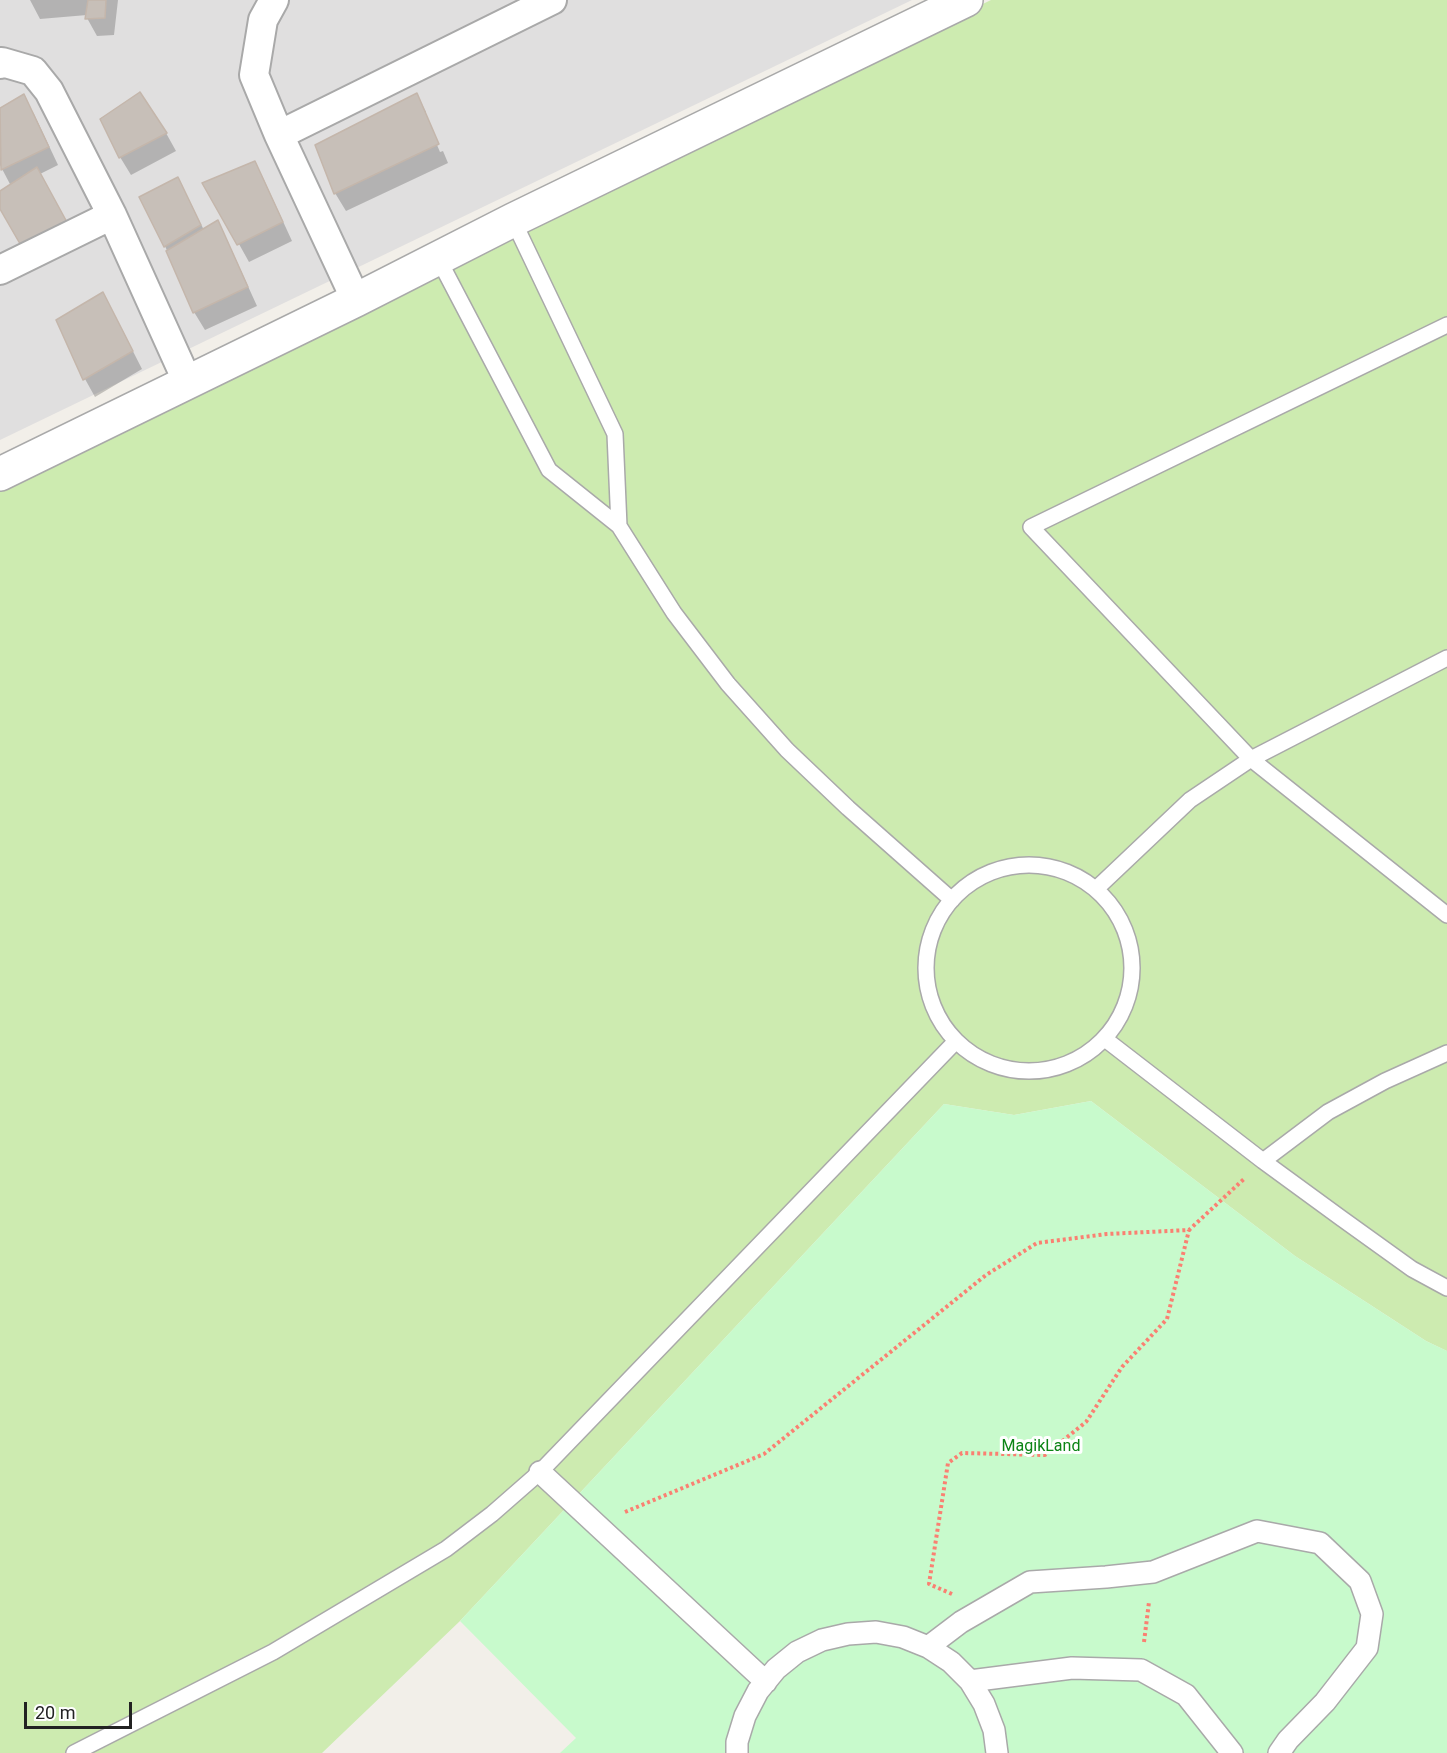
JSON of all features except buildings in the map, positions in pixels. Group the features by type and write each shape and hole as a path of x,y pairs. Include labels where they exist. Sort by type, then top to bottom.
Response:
{"street":[{"path":"274,0 263,20 254,75 279,135 356,300"},
{"path":"279,135 552,0"},
{"path":"0,474 356,300 513,220 966,0"},
{"path":"1,62 33,72 49,92 112,215 188,382"},
{"path":"0,270 112,215"},
{"path":"540,1472 766,1682"},
{"path":"928,1647 961,1622 1030,1582 1153,1572 1257,1531 1320,1543 1360,1581 1372,1614 1367,1648 1325,1702 1288,1740 1279,1753"},
{"path":"737,1753 737,1742 745,1716 758,1691 776,1669 798,1652 822,1640 848,1634 876,1632 903,1637 928,1647 951,1662 970,1681 984,1704 994,1730 997,1753"},
{"path":"970,1681 1072,1668 1141,1670 1186,1695 1232,1753"}],"lane":[{"path":"513,220 615,434 619,526"},
{"path":"438,258 549,470 619,526 674,613 728,684 787,750 848,808 952,900"},
{"path":"1447,325 1031,527 1251,759 1447,915"},
{"path":"1096,889 1190,800 1251,759 1447,658"},
{"path":"1022,865 1049,867 1074,875 1096,889 1118,914 1130,945 1132,978 1124,1011 1105,1039 1079,1059 1047,1070 1014,1071 982,1061 956,1041 938,1016 928,987 927,956 936,926 952,900 972,883 996,871 1022,865"},
{"path":"1105,1039 1263,1161 1412,1269 1447,1288"},
{"path":"74,1753 273,1652 446,1549 492,1514 540,1472 956,1041"},
{"path":"1263,1161 1328,1112 1385,1081 1447,1053"}],"path":[{"path":"984,1608 929,1584 948,1463 962,1453 1045,1455 1086,1422 1122,1367 1167,1319 1189,1230 1263,1161"},
{"path":"597,1524 764,1454 986,1275 1037,1243 1107,1234 1189,1230"},
{"path":"1141,1670 1153,1572"}],"shaded area":[{"path":"0,0 912,0 0,440"}],"green space":[{"path":"991,0 1447,0 1447,1351 1426,1341 1295,1256 1091,1101 1014,1115 944,1104 460,1621 322,1753 0,1753 0,487"},
{"name":"MagikLand","path":"1091,1101 1295,1256 1426,1341 1447,1351 1447,1753 560,1753 576,1738 460,1621 944,1104 1014,1115"}]}
